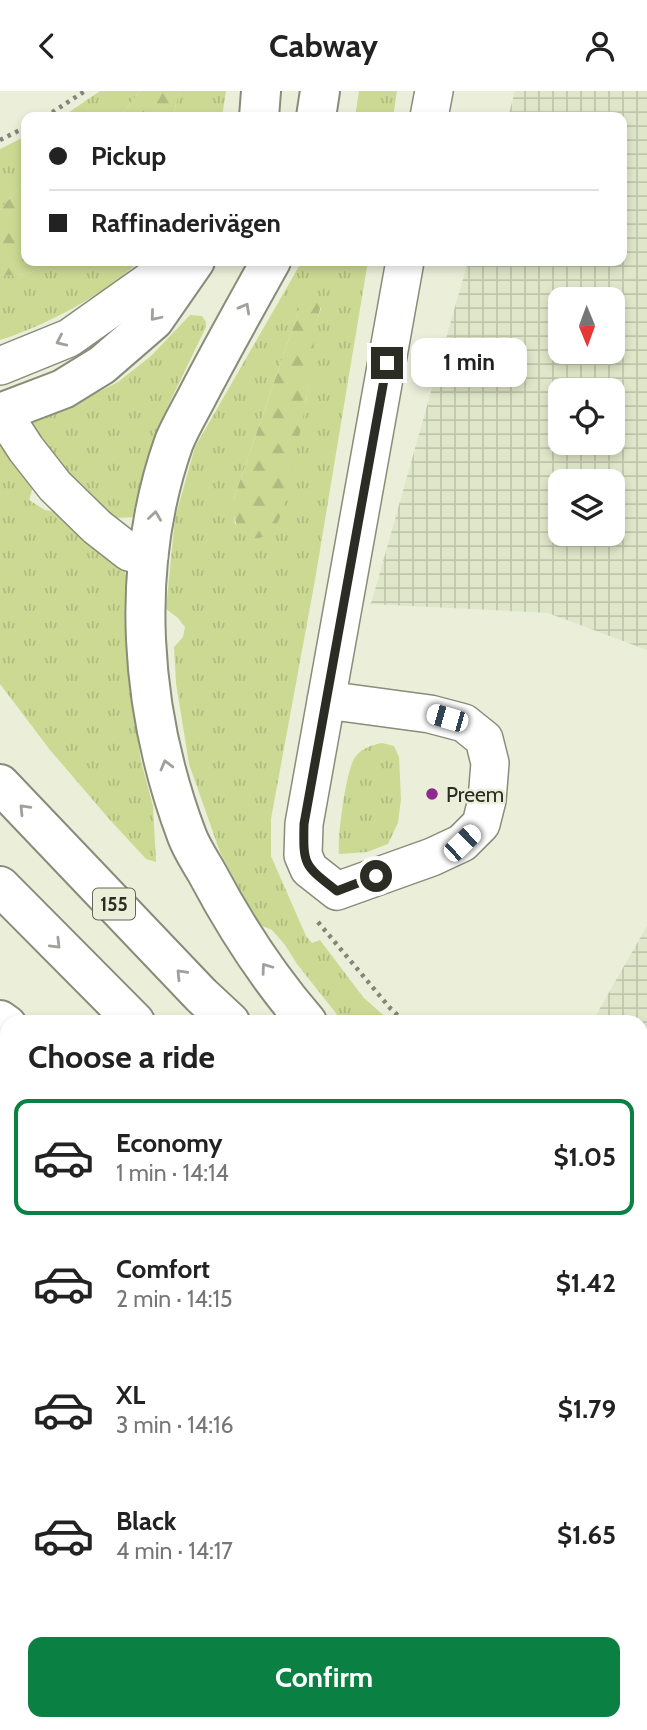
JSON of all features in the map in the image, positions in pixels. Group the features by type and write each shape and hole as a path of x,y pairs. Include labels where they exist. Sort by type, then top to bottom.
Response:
{"main road":[{"path":"259,112 261,91"},
{"path":"317,112 320,91"},
{"path":"1,413 63,389 102,365 154,320 192,266"},
{"path":"268,266 175,441 157,502 149,557 145,622 153,715 184,825 218,895 250,946 302,1015"},
{"name":"155","path":"0,784 222,1015"},
{"path":"3,890 128,1015"}],"street":[{"path":"430,112 434,91"},
{"path":"0,366 69,338 171,266"},
{"path":"326,700 430,714 464,723 484,740 490,763 487,800 481,824 462,843 337,891 309,869 303,855 304,824 326,700 404,266"},
{"path":"1,413 55,486 97,527 129,552 149,557"}],"path":[{"path":"53,112 85,91"},
{"path":"0,140 21,130"}],"shaded area":[{"path":"515,91 647,91 647,650 548,613 371,604 467,266 627,266 627,112 509,112"},
{"path":"647,926 647,1015 596,1015"}],"green space":[{"path":"100,91 140,91 123,112 69,112"},
{"path":"140,91 179,91 174,112 123,112"},
{"path":"179,91 226,91 223,112 174,112"},
{"path":"359,91 397,91 394,112 356,112"},
{"path":"21,138 21,185 0,210 0,149"},
{"path":"21,185 21,266 46,266 29,273 0,276 0,210"},
{"path":"46,266 133,266 74,308 0,340 0,276"},
{"path":"299,266 367,266 315,580 271,819 271,856 306,936 312,943 320,940 363,997 383,1015 337,1015 285,945 272,930 260,925 255,919 220,852 189,764 176,683 174,647 183,637 185,627 166,609 175,518 195,447","holes":["321,308 315,327 306,402 235,525 233,501 299,310"]},
{"path":"306,295 321,298 321,303 299,439 286,500 275,527 259,538 251,538 238,526 233,501"},
{"path":"190,315 202,316 206,327 167,408 149,460 136,517 116,518 108,514 74,482 30,433 30,421 85,399 118,382 151,356"},
{"path":"0,441 34,484 29,500 45,510 63,513 97,541 125,572 128,582 127,664 141,761 153,806 156,862 146,859 110,820 50,750 0,684"},
{"path":"382,743 394,746 399,757 401,799 398,823 388,844 367,852 339,854 339,834 351,766 363,750"}],"place":[{"name":"Preem","path":"432,794"}],"route":[{"path":"376,876 337,891 309,869 303,855 304,824 387,363"}]}
